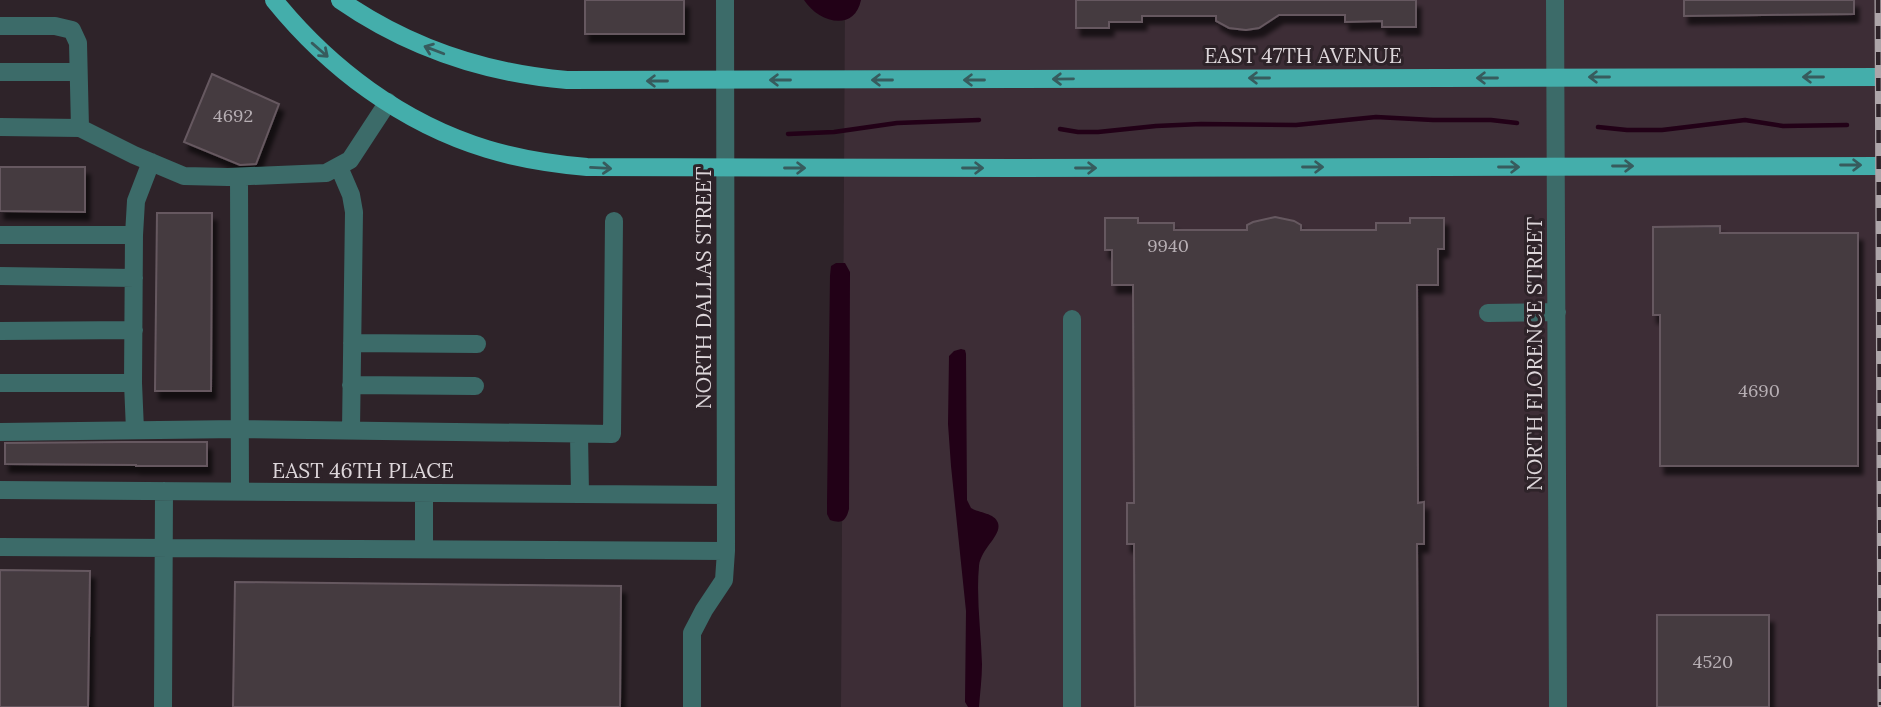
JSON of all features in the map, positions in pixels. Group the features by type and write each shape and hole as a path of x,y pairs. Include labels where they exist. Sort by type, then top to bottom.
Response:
{"main road":[{"path":"274,0 312,43 357,82 431,127 486,149 570,165 608,168 1881,166"},
{"name":"EAST 47TH AVENUE","path":"340,0 414,43 464,61 511,73 567,80 1881,77"}],"street":[{"name":"NORTH DALLAS STREET","path":"692,707 692,633 724,580 726,551 725,0"},
{"name":"NORTH FLORENCE STREET","path":"1555,0 1558,707"},
{"path":"0,26 55,26 72,30 78,43 80,128"},
{"path":"0,72 78,72"},
{"path":"0,127 80,128 184,176 239,177 327,173 350,160 388,102"},
{"path":"135,430 133,383 136,201 151,162"},
{"path":"339,167 351,195 354,212 351,430"},
{"path":"239,177 240,491"},
{"path":"0,432 239,429 612,434 614,221"},
{"path":"0,235 134,235"},
{"path":"0,276 134,278"},
{"path":"1488,313 1557,312"},
{"path":"1072,318 1072,707"},
{"path":"0,331 134,330"},
{"path":"352,343 477,344"},
{"path":"0,383 133,383"},
{"path":"351,386 475,386"},
{"path":"579,434 580,494"},
{"name":"EAST 46TH PLACE","path":"0,490 725,495"},
{"path":"163,707 164,491"},
{"path":"424,493 424,549"},
{"path":"0,547 726,551"}],"shaded area":[{"path":"804,0 861,0 851,17 835,21 818,14"},
{"path":"845,0 1881,0 1881,707 841,707"},
{"path":"845,263 850,272 849,509 845,519 838,522 830,520 827,514 830,276 831,266"},
{"path":"961,349 965,350 966,354 967,500 971,508 994,517 998,523 997,533 983,554 979,566 978,602 982,664 979,707 968,707 965,702 966,611 948,424 949,356"}],"building":[{"path":"585,0 684,0 684,34 585,34"},
{"path":"1076,0 1416,0 1416,27 1382,27 1382,21 1345,22 1345,15 1279,15 1259,28 1246,30 1229,28 1216,21 1216,16 1142,16 1142,22 1109,22 1109,28 1076,28"},
{"path":"1684,0 1854,0 1854,14 1684,16"},
{"path":"212,74 279,104 256,164 240,165 184,142"},
{"path":"0,167 85,167 85,212 0,211"},
{"path":"157,213 212,213 211,391 155,391"},
{"path":"1275,217 1294,221 1301,225 1301,230 1376,230 1376,223 1410,223 1410,218 1444,218 1444,249 1438,249 1438,285 1417,285 1418,503 1424,502 1424,544 1417,544 1418,707 1135,707 1134,544 1127,544 1127,503 1134,503 1133,285 1112,285 1112,250 1105,250 1105,218 1138,218 1138,223 1174,223 1174,230 1247,230 1247,225 1253,222"},
{"path":"1720,226 1720,233 1858,233 1858,466 1660,466 1660,315 1653,315 1653,227"},
{"path":"207,442 207,466 5,464 5,443"},
{"path":"0,570 90,571 88,707 0,707"},
{"path":"235,582 621,586 620,707 233,707"},
{"path":"1657,615 1769,615 1769,707 1657,707"}],"waterway":[{"path":"1060,129 1098,132 1201,124 1296,125 1376,117 1517,123"},
{"path":"788,134 834,132 897,123 979,120"},
{"path":"1598,127 1662,130 1745,120 1783,126 1847,125"}],"railway":[{"path":"1878,0 1881,705"}]}
